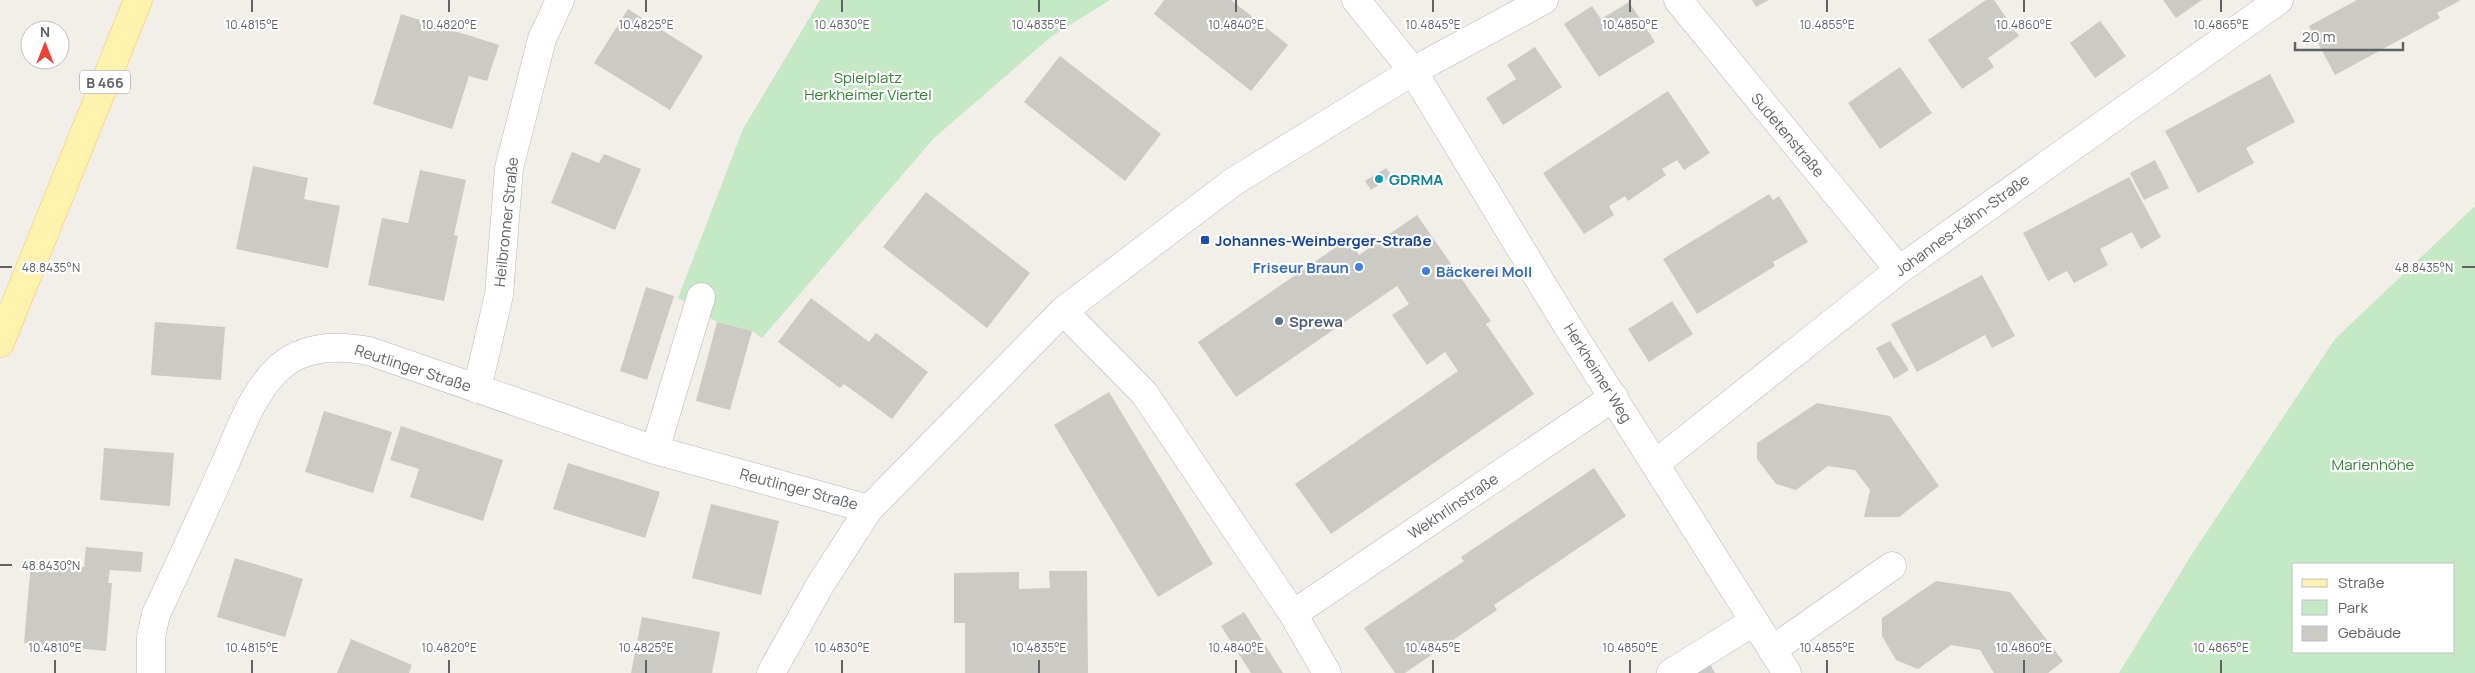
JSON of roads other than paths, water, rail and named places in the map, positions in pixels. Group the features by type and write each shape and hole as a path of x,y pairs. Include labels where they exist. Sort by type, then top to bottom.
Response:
{"main road":[{"name":"B 466","path":"0,344 138,0"}],"street":[{"name":"Heilbronner Straße","path":"477,389 499,295 509,168 542,39 560,0"},
{"path":"1356,0 1413,71"},
{"path":"771,673 820,585 869,509 1063,311 1233,182 1413,71 1544,0"},
{"name":"Sudetenstraße","path":"1678,0 1900,270"},
{"name":"Johannes-Kähn-Straße","path":"1655,464 1900,270 2280,0"},
{"name":"Herkheimer Weg","path":"1413,71 1562,317 1787,673"},
{"path":"655,450 702,297"},
{"path":"1063,311 1144,393 1293,614 1327,673"},
{"name":"Reutlinger Straße","path":"151,673 151,637 156,614 253,403 280,367 301,354 344,346 369,351 655,450 869,509"},
{"name":"Wekhrlinstraße","path":"1293,614 1614,397"},
{"path":"1772,650 1892,566"},
{"path":"1672,673 1753,622"}],"place":[{"name":"GDRMA","path":"1379,179"},
{"name":"Johannes-Weinberger-Straße","path":"1205,240"},
{"name":"Friseur Braun","path":"1359,267"},
{"name":"Bäckerei Moll","path":"1426,271"},
{"name":"Sprewa","path":"1279,321"}],"park label":[{"name":"Spielplatz Herkheimer Viertel","path":"868,86"},
{"name":"Marienhöhe","path":"2373,464"}]}
